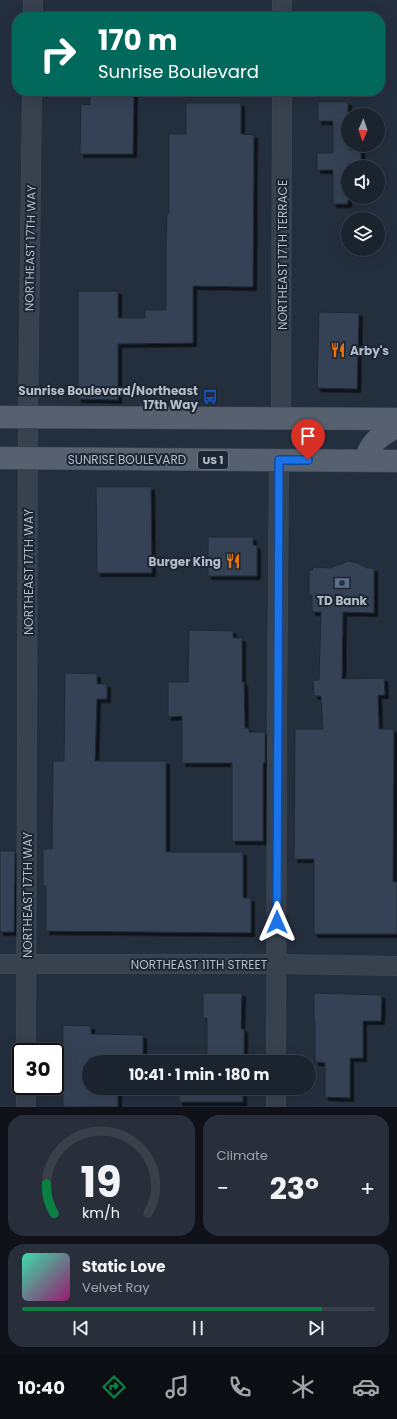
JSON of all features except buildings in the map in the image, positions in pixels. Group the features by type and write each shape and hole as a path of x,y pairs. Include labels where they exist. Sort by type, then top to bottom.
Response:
{"main road":[{"path":"0,418 397,419"},
{"path":"365,460 369,448 378,437 397,426"},
{"name":"SUNRISE BOULEVARD","path":"0,458 397,461"}],"street":[{"path":"33,0 33,12"},
{"path":"282,0 282,12"},
{"name":"NORTHEAST 17TH WAY","path":"26,1043 28,418 32,96"},
{"name":"NORTHEAST 17TH TERRACE","path":"281,419 282,96"},
{"path":"276,1055 279,460"},
{"name":"NORTHEAST 11TH STREET","path":"0,964 276,964 397,966"},
{"path":"26,1095 26,1107"},
{"path":"276,1095 276,1107"}],"place":[{"name":"Arby's","path":"338,350"},
{"name":"Sunrise Boulevard/Northeast 17th Way","path":"210,397"},
{"name":"Burger King","path":"233,561"},
{"name":"TD Bank","path":"342,583"}],"route":[{"path":"277,922 279,460 308,460"}]}
